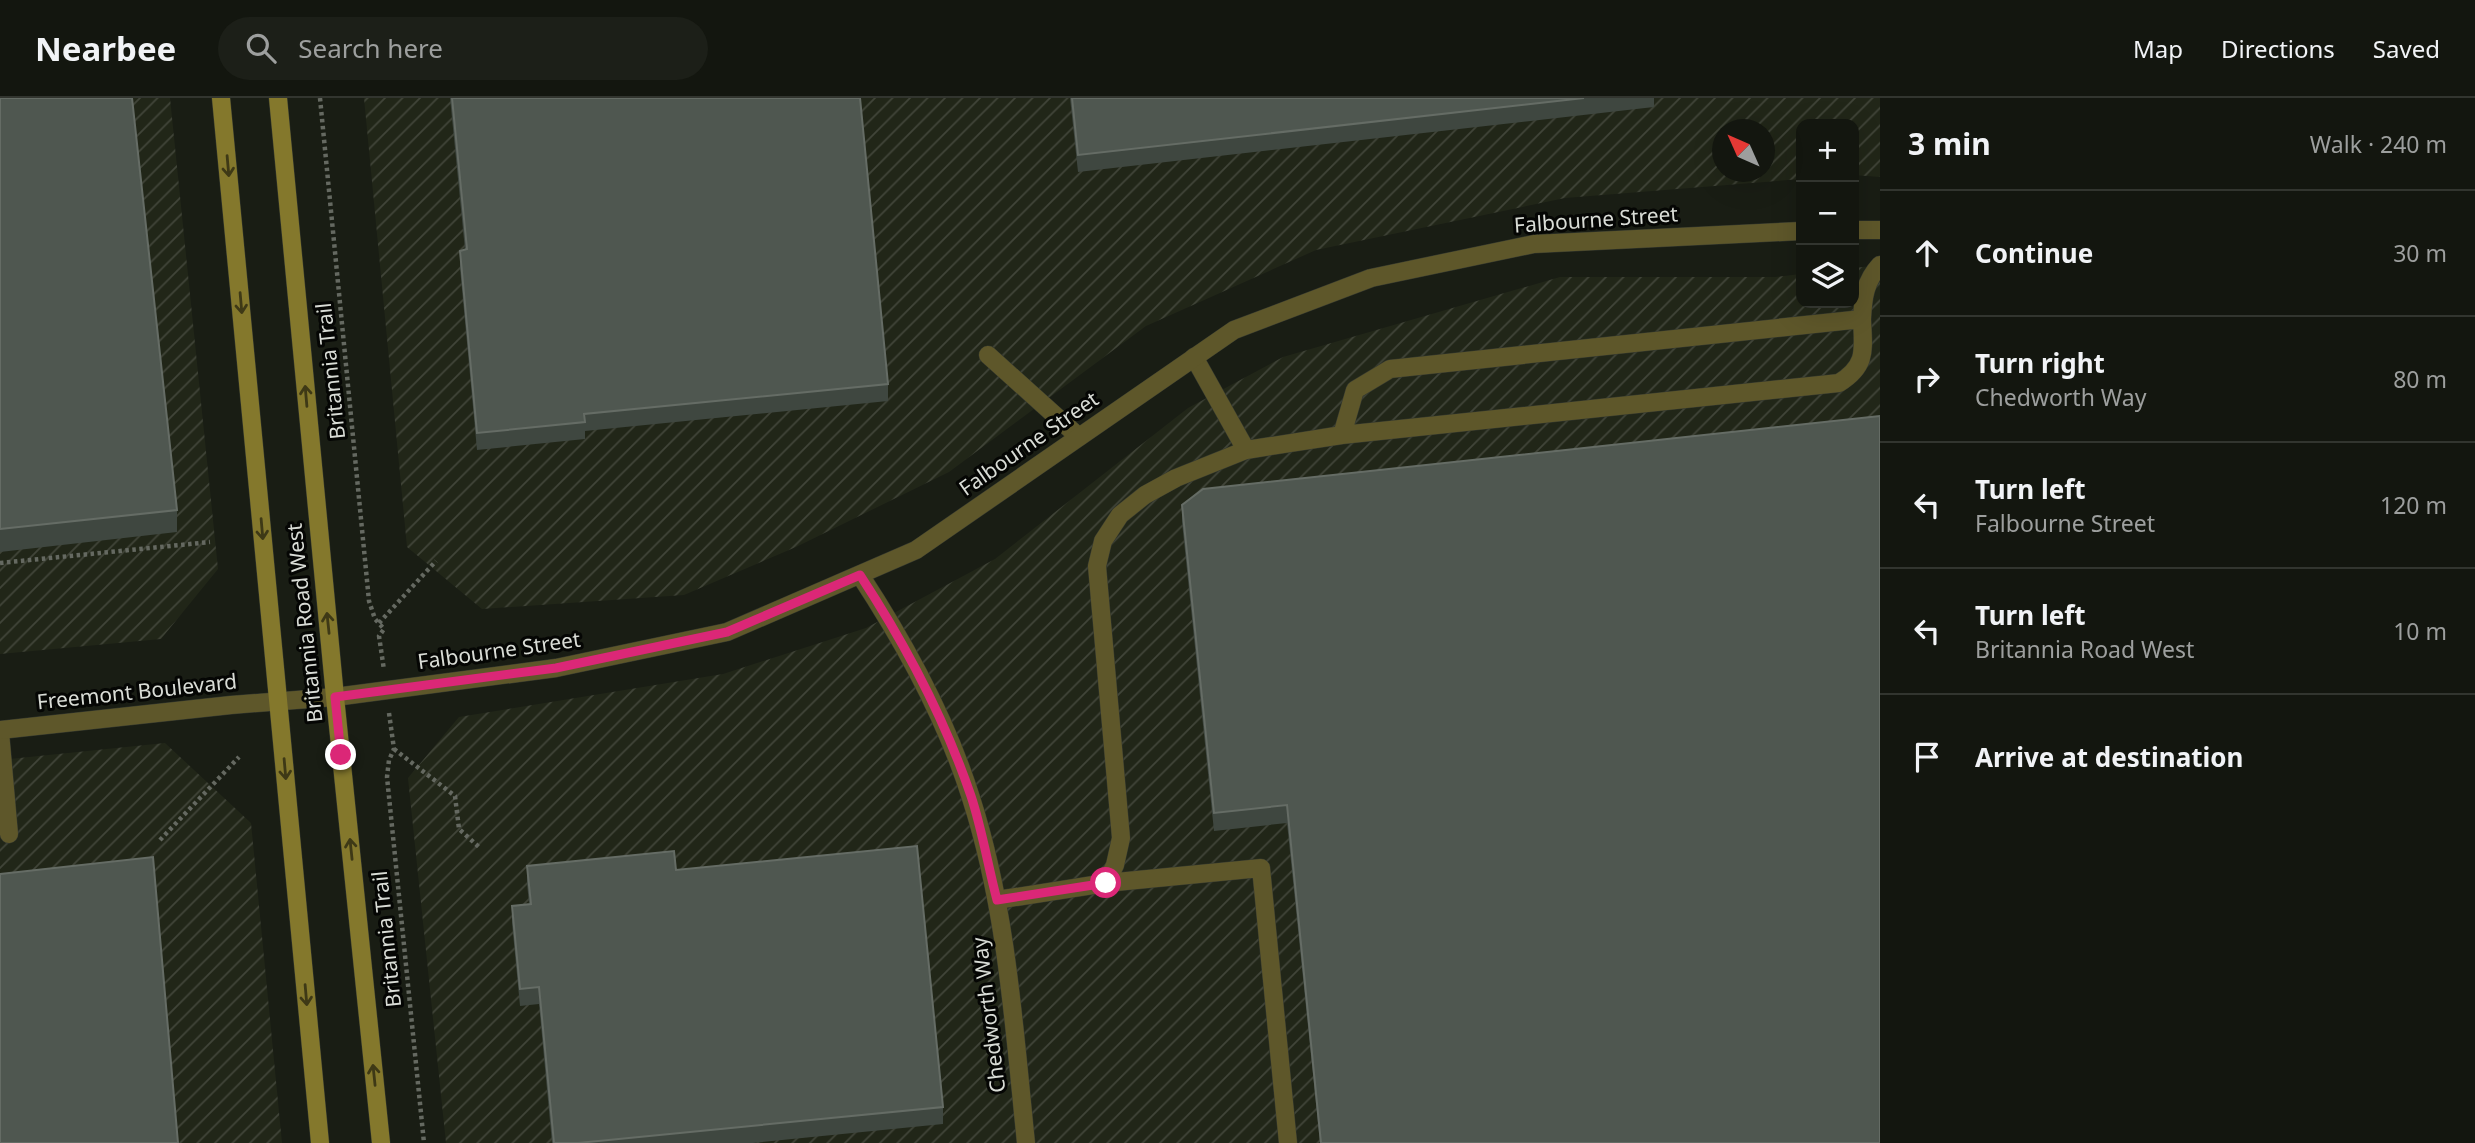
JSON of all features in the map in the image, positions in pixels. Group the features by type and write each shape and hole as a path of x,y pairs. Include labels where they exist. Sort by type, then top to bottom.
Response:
{"main road":[{"name":"Britannia Road West","path":"221,98 320,1143"},
{"name":"Britannia Road West","path":"278,98 381,1143"}],"street":[{"path":"1859,230 1880,230"},
{"name":"Falbourne Street","path":"279,701 335,697 556,668 727,632 916,550 1234,330 1371,278 1534,244 1796,231"},
{"path":"1106,883 1115,865 1121,838 1097,566 1103,541 1120,515 1145,495 1176,478 1246,450 1342,435 1839,383 1853,374 1860,361 1863,346 1863,294 1872,273 1880,265"},
{"path":"1342,435 1355,390 1390,369 1862,319"},
{"path":"988,355 1079,437"},
{"path":"1194,357 1246,450"},
{"name":"Chedworth Way","path":"860,575 901,639 925,683 972,799 997,900 1007,959 1026,1143"},
{"name":"Freemont Boulevard","path":"0,731 279,701"},
{"path":"0,731 9,834"},
{"path":"997,900 1106,883 1261,868 1288,1143"}],"path":[{"name":"Britannia Trail","path":"320,98 369,601 375,619 384,629 379,636"},
{"path":"0,563 210,542"},
{"path":"379,623 436,561"},
{"name":"Britannia Trail","path":"392,733 394,749 389,760 387,777 424,1143"},
{"path":"394,749 455,796 459,829 480,848"},
{"path":"159,840 239,757"}],"shaded area":[{"path":"0,98 170,98 218,569 161,639 0,654"},
{"path":"364,98 1880,98 1880,177 1859,175 1859,119 1796,119 1796,179 1775,181 1775,119 1712,119 1712,182 1764,182 1565,198 1316,250 1146,326 949,472 796,547 684,595 482,609 407,547"},
{"path":"1880,265 1880,1143 446,1143 408,778 459,717 723,674 866,628 995,559 1188,408 1283,357 1560,277 1775,277 1796,275 1796,308 1859,308 1859,267"},
{"path":"165,743 251,823 282,1143 0,1143 0,760"}],"building":[{"path":"0,98 132,98 177,510 0,529"},
{"path":"452,98 860,98 888,384 584,414 585,422 477,433 460,251 467,249"},
{"path":"1072,98 1584,98 1078,155"},
{"path":"1880,416 1880,1143 1321,1143 1287,805 1214,813 1182,505 1203,489"},
{"path":"917,846 943,1107 578,1143 554,1143 539,987 520,989 512,906 531,904 527,866 674,851 676,870"},
{"path":"153,857 178,1143 0,1143 0,874"}],"route":[{"path":"341,755 335,697 556,668 727,632 860,575 895,628 925,683 950,740 972,799 997,900 1106,883"}]}
